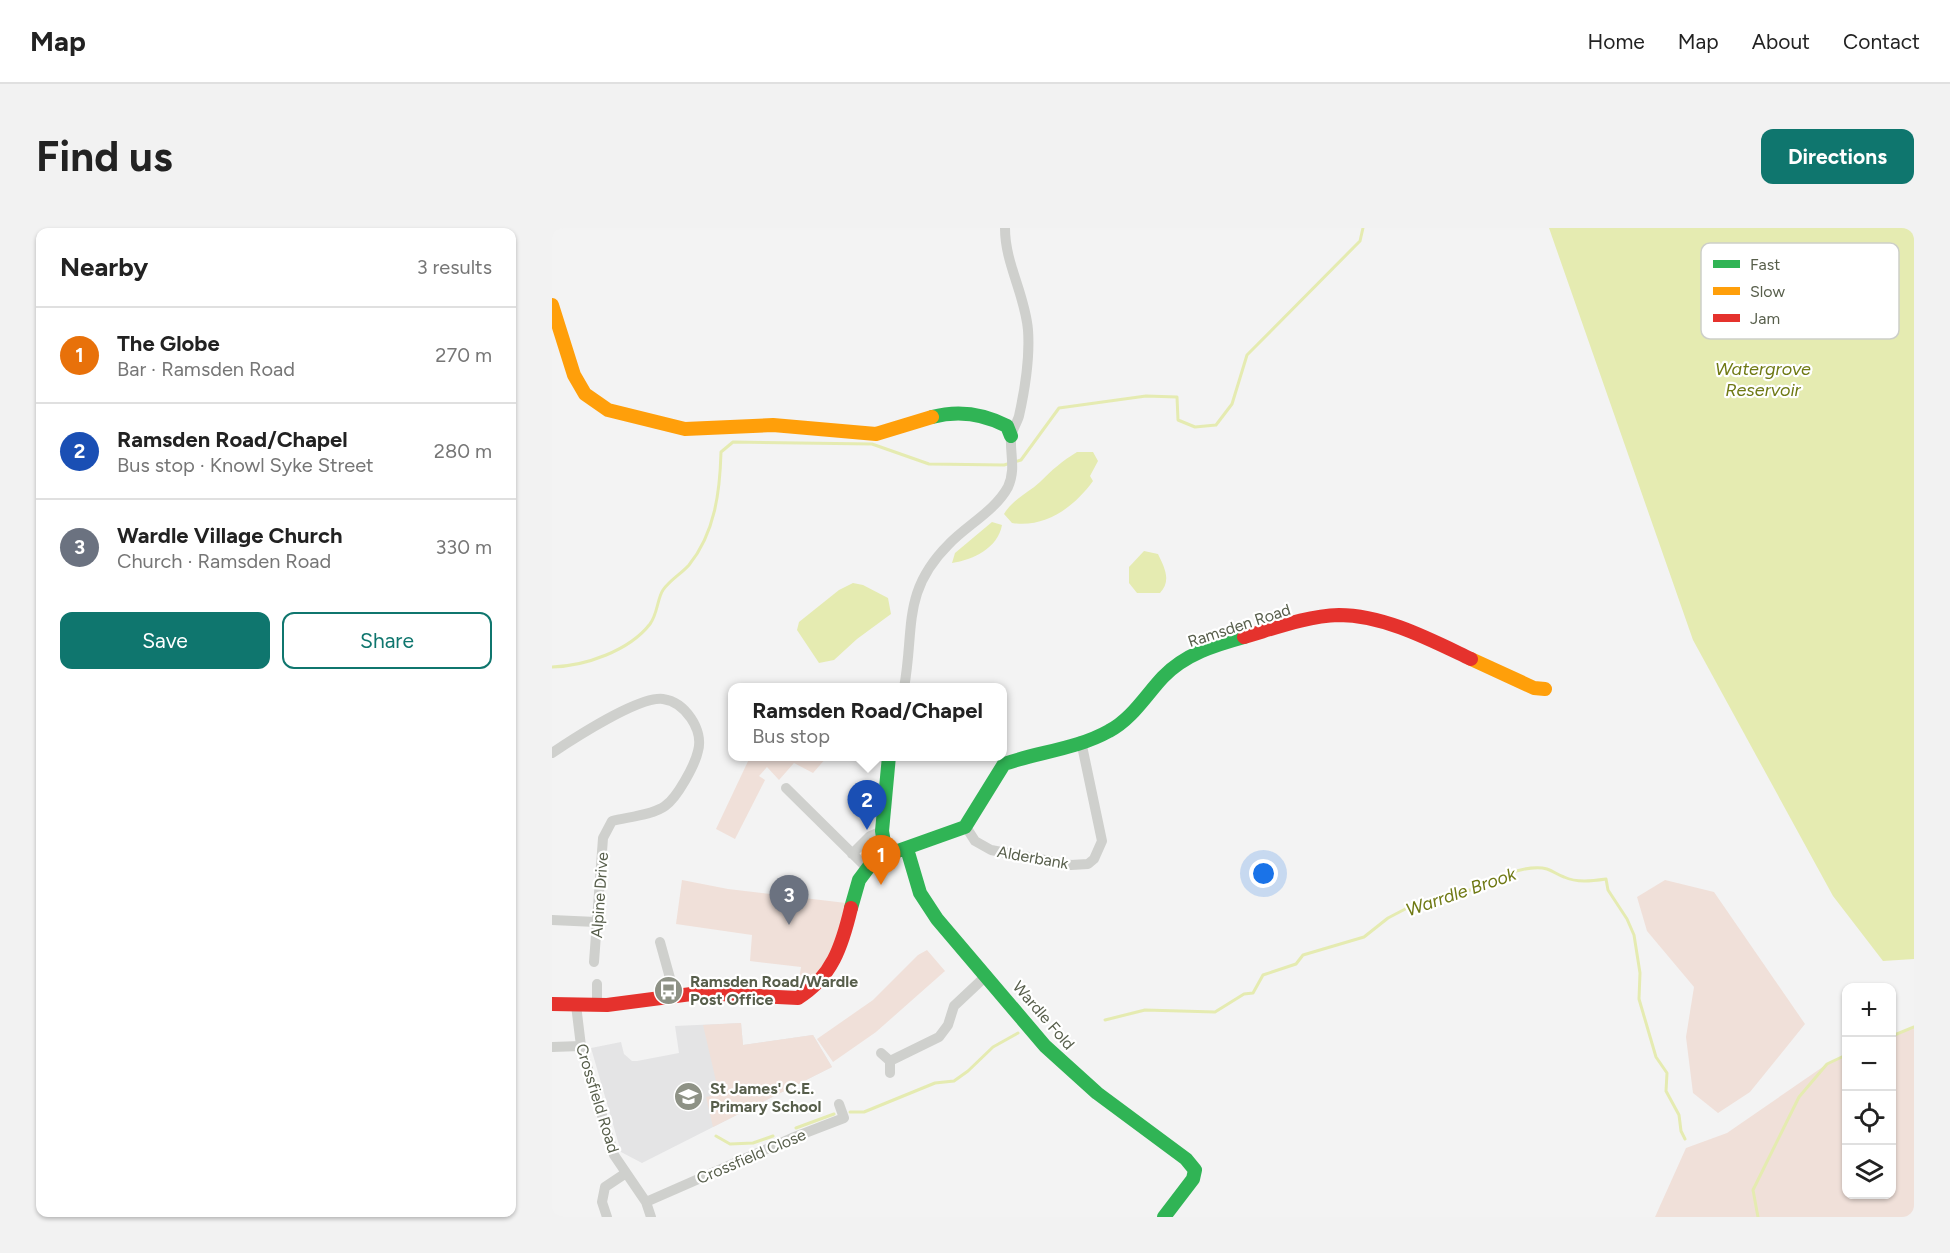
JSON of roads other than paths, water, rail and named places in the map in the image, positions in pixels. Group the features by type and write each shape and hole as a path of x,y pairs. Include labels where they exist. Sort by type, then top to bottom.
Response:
{"street":[{"path":"1005,228 1005,248 1026,312 1028,332 1021,405 1011,436"},
{"path":"552,305 562,330 574,375 585,393 596,404 608,410 685,429 772,425 876,434 943,414 961,412 991,418 1007,426 1011,436 1014,462 1007,487 997,501 948,545 918,586 912,603 905,683"},
{"name":"Ramsden Road","path":"966,827 997,771 1005,764 1095,737 1121,723 1168,671 1201,651 1329,616 1344,615 1389,625 1545,690"},
{"name":"Alpine Drive","path":"552,753 590,729 641,704 663,699 687,710 696,728 699,750 676,796 664,808 612,821 603,838 594,962"},
{"name":"Alderbank","path":"966,827 975,842 992,850 1071,865 1088,864 1094,860 1102,841 1081,741"},
{"path":"886,854 882,831 889,761"},
{"path":"786,788 867,868"},
{"path":"552,1004 597,1005 699,993 798,998 810,993 822,982 838,957 857,884 867,868 886,854 932,843 966,827"},
{"path":"852,854 870,836 882,831"},
{"name":"Wardle Fold","path":"907,849 921,893 927,904 947,932 987,975 1045,1046 1097,1093 1186,1159 1195,1170 1193,1179 1164,1217"},
{"path":"552,920 596,922"},
{"path":"660,942 675,996"},
{"path":"890,1061 939,1037 948,1025 954,1006 987,975"},
{"path":"597,984 597,1005"},
{"name":"Crossfield Road","path":"576,1005 581,1046 614,1155 646,1202 651,1217"},
{"path":"552,1047 581,1046"},
{"path":"881,1053 890,1061 890,1073"},
{"name":"Crossfield Close","path":"646,1202 792,1138 844,1118 839,1104"},
{"path":"607,1217 602,1202 605,1187 626,1173"}],"water":[{"name":"Watergrove Reservoir","path":"1549,228 1914,228 1914,959 1883,961 1833,896 1693,640"},
{"path":"1077,452 1093,452 1098,461 1090,476 1093,481 1077,499 1048,519 1024,524 1012,523 1004,514 1012,504"},
{"path":"992,522 1002,525 1000,533 990,546 976,556 952,563 955,553"},
{"path":"1144,551 1158,554 1164,569 1166,583 1160,593 1137,593 1129,583 1129,567"},
{"path":"853,583 863,585 888,598 891,614 857,639 834,660 819,663 797,630 799,622 839,590"}],"waterway":[{"path":"552,667 578,664 606,655 630,642 650,624 663,590 689,565 705,539 717,496 721,452 733,442 872,444 929,464 1004,465 1021,460 1059,408 1146,396 1177,397 1178,420 1195,427 1216,425 1232,404 1247,355 1360,241 1363,228"},
{"name":"Warrdle Brook","path":"1105,1020 1145,1010 1215,1012 1244,994 1253,993 1263,975 1296,964 1303,955 1364,937 1388,918 1411,906 1485,886 1514,872 1540,868 1574,880 1606,879 1608,890 1627,919 1634,935 1640,973 1639,999 1656,1057 1667,1073 1666,1091 1679,1115 1681,1131 1685,1139"},
{"path":"1896,1034 1914,1027"},
{"path":"850,1112 864,1112 935,1083 954,1081 993,1047 1018,1033"},
{"path":"1758,1217 1753,1190 1799,1097 1827,1064 1842,1057"},
{"name":"Warrdle Brook","path":"796,1128 834,1114"},
{"name":"Warrdle Brook","path":"716,1136 730,1144 753,1143 773,1136"}],"place":[{"name":"Ramsden Road/Chapel","path":"867,830"},
{"name":"The Globe","path":"881,885"},
{"name":"Wardle Village Church","path":"789,925"},
{"name":"Ramsden Road/Wardle Post Office","path":"669,990"},
{"name":"St James' C.E. Primary School","path":"689,1097"}]}
